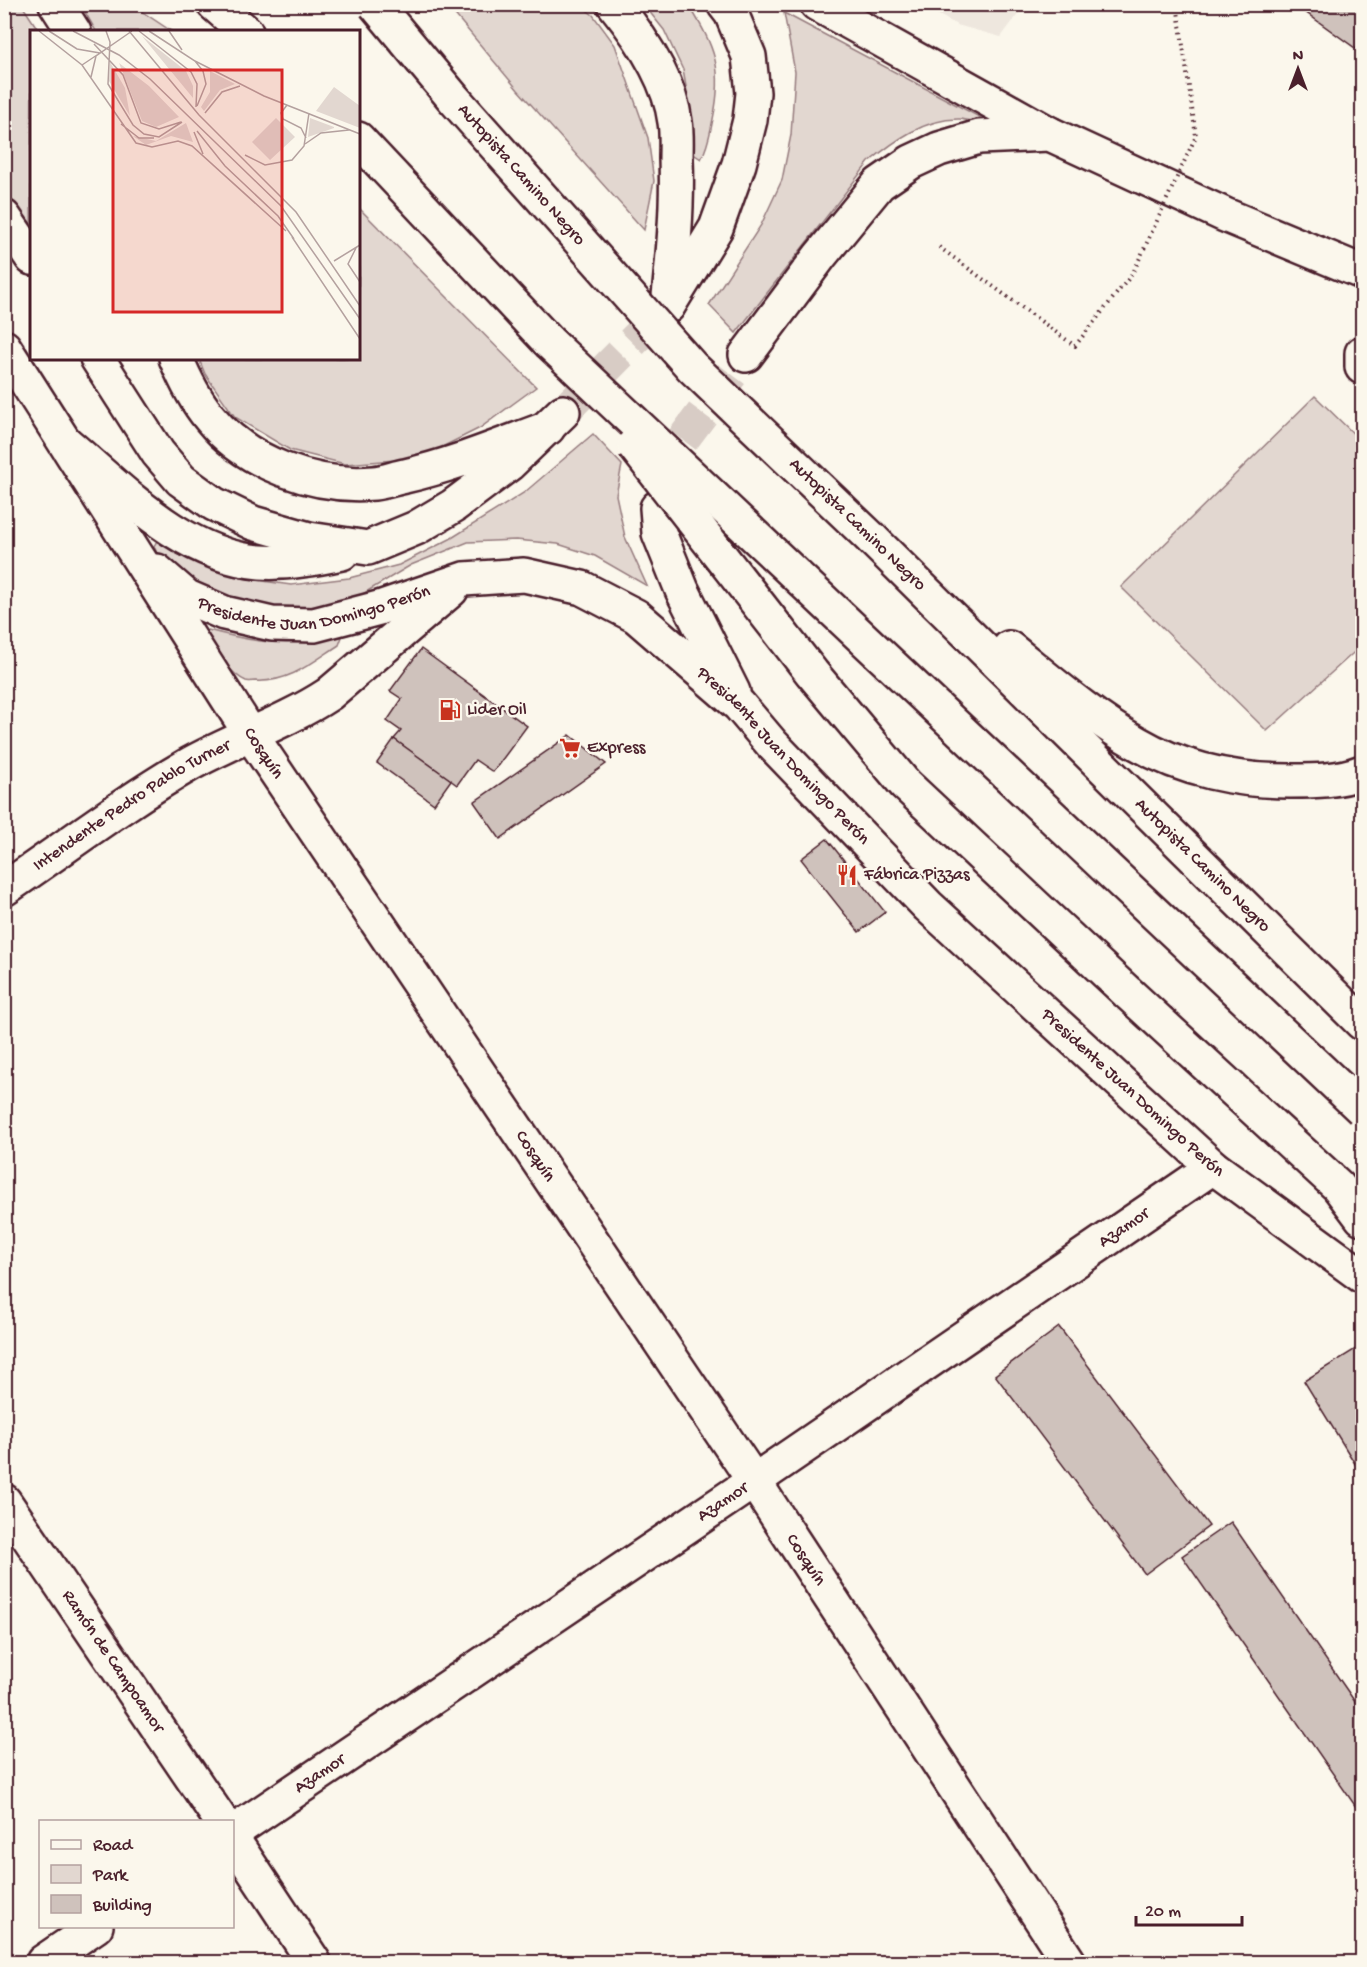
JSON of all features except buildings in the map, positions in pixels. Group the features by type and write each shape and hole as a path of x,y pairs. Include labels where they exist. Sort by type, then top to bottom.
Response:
{"main road":[{"path":"56,4 73,30"},
{"path":"213,4 244,30"},
{"name":"Autopista Camino Negro","path":"375,4 454,99 692,367 871,538 1362,1023"},
{"path":"614,4 647,50 665,87 675,121 675,244 668,306 716,228 739,164 750,120 753,93 749,56 731,13 724,4"},
{"path":"817,4 1050,134 1225,215 1362,272"},
{"path":"746,355 820,256 879,184 911,162 939,149 979,137 1050,134"},
{"path":"360,141 549,342 1362,1109"},
{"path":"4,217 30,255"},
{"path":"549,342 662,480 812,673 905,784 1338,1186 1362,1218"},
{"name":"Cosquín","path":"4,347 251,735 754,1481 1069,1962"},
{"path":"1362,353 1362,367"},
{"path":"98,360 158,453 181,480 214,504 253,523 309,539 368,548"},
{"path":"67,444 164,525 210,552 260,562 309,560 368,548 416,528 453,506 509,464 555,420 438,468 374,483 322,481 281,469 242,448 226,435 210,418 188,386 177,360"},
{"path":"657,508 659,532 682,590 739,705"},
{"path":"871,538 1087,711 1138,744 1178,762 1230,777 1280,781 1324,781 1360,773"},
{"name":"Presidente Juan Domingo Perón","path":"135,550 188,597 224,613 272,624 314,624 380,608 464,579 524,575 582,588 636,616 739,705 772,744 928,906 1213,1167 1362,1276"},
{"name":"Intendente Pedro Pablo Turner","path":"4,889 159,783 193,763 306,709 328,694 464,579"},
{"name":"Azamor","path":"234,1834 1213,1167"},
{"name":"Ramón de Campoamor","path":"4,1501 221,1820"},
{"path":"234,1838 314,1962"},
{"path":"43,1962 93,1928"}],"path":[{"path":"939,247 1076,346 1133,273 1196,136 1177,4"}],"shaded area":[{"path":"921,5 1025,5 1001,37 957,25"}],"green space":[{"path":"4,5 22,5 38,30 30,30 30,231 5,195"},
{"path":"81,5 132,5 170,30 95,30"},
{"path":"447,5 580,5 593,15 615,45 648,138 654,181 644,230 518,90"},
{"path":"644,5 689,5 711,47 715,59 718,86 708,140 701,159 689,151 691,114 683,70 664,30"},
{"path":"784,13 985,120 983,123 960,119 935,122 911,132 869,162 736,333 709,305 761,225 782,180 791,135 795,72"},
{"path":"360,209 536,387 480,428 420,458 345,464 290,450 235,417 205,374 199,360 360,360"},
{"path":"1315,396 1362,442 1362,645 1267,731 1121,587"},
{"path":"593,434 622,465 616,495 625,537 647,586 595,556 558,544 516,540 468,542 411,565 356,598 314,608 262,611 219,600 161,563 154,546 158,539 241,578 291,585 349,578 399,565 450,539 525,492"},
{"path":"208,630 271,642 310,641 338,633 342,637 339,645 290,675 267,681 246,681 229,668 218,655 205,637"}],"tunnel":[{"path":"563,412 668,306"},
{"path":"659,482 659,477 681,442 746,355"}],"place":[{"name":"Lider Oil","path":"450,710"},
{"name":"Express","path":"570,748"},
{"name":"Fábrica Pizzas","path":"847,875"}]}
